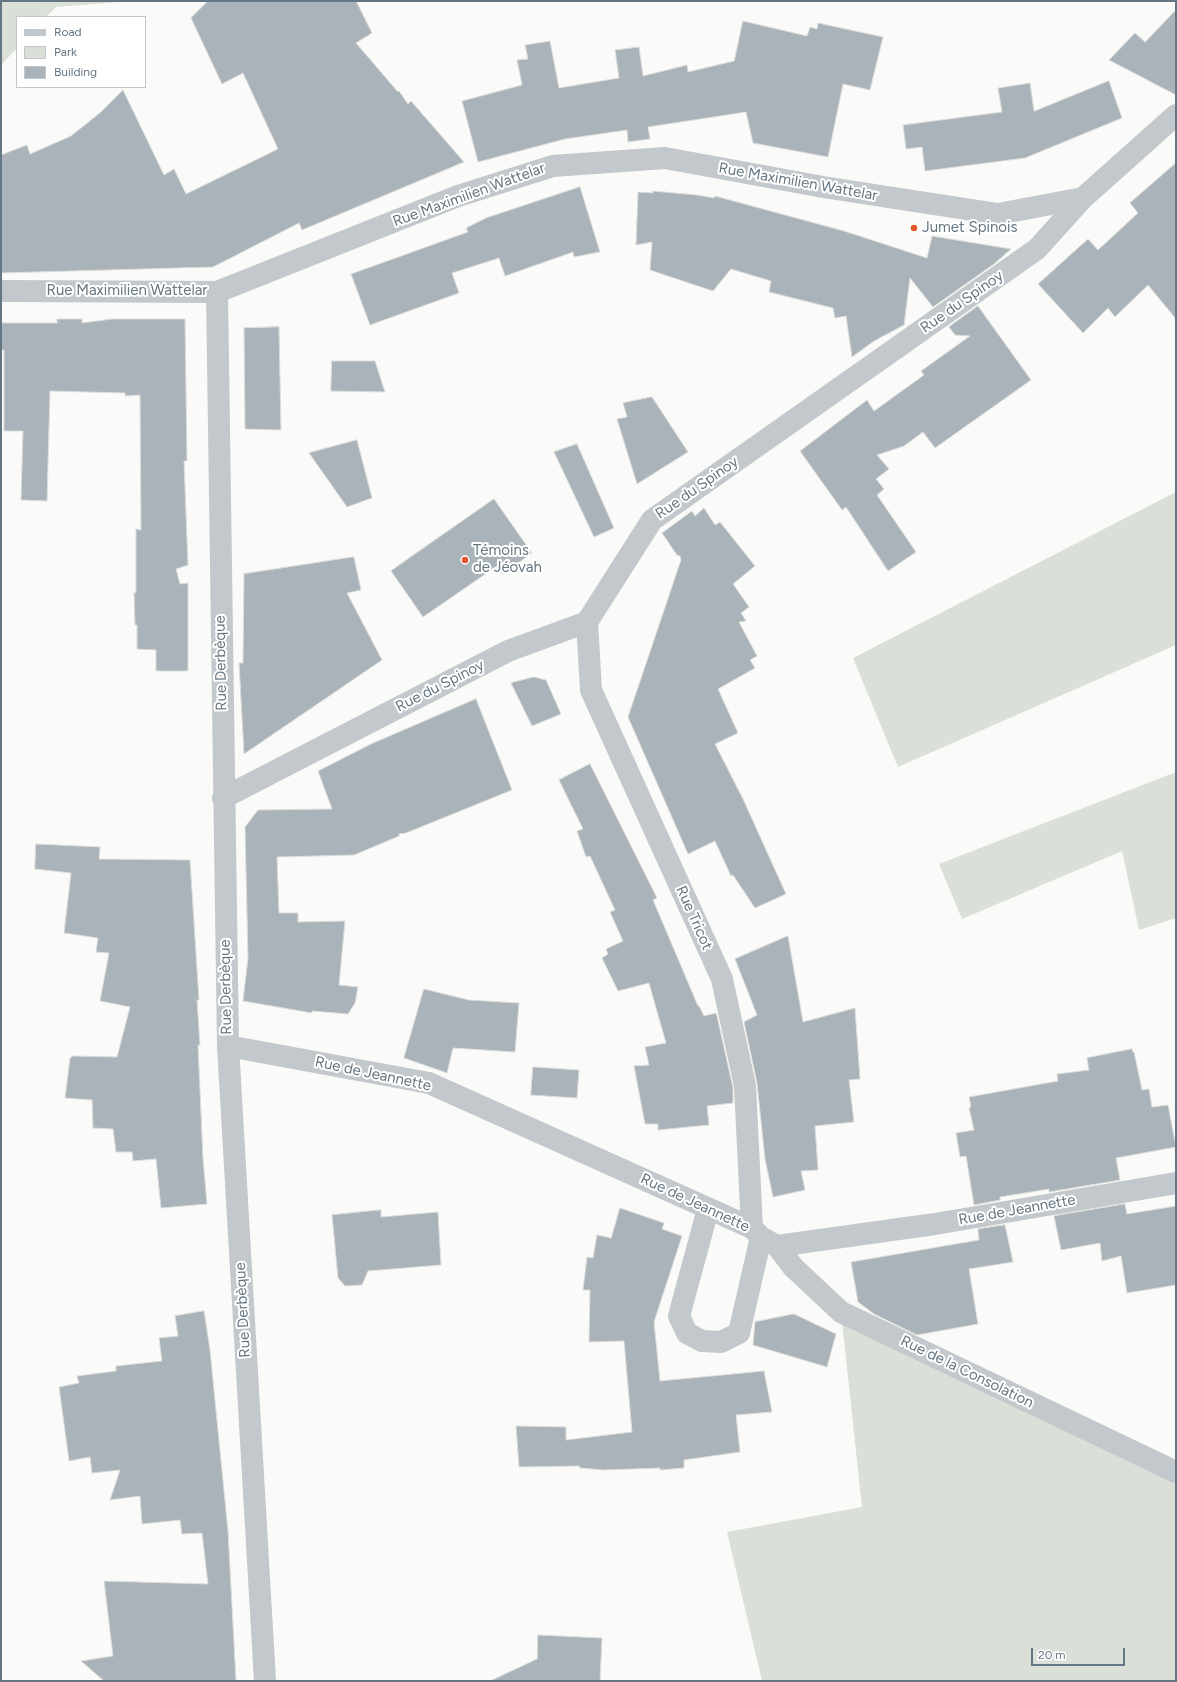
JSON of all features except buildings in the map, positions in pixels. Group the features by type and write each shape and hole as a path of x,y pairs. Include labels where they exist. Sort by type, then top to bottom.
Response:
{"street":[{"path":"1083,198 1176,115"},
{"name":"Rue Maximilien Wattelar","path":"1,291 217,292 458,196 553,166 665,158 823,187 998,214 1083,198"},
{"name":"Rue du Spinoy","path":"223,798 508,651 587,622 652,520 1037,249 1083,198"},
{"name":"Rue Derbèque","path":"217,292 223,798 228,1046 265,1681"},
{"name":"Rue Tricot","path":"587,622 591,690 722,979 745,1086 763,1237 739,1333 721,1342 702,1341 687,1333 679,1316 708,1209"},
{"name":"Rue de Jeannette","path":"228,1046 429,1083 708,1209 763,1237 935,1224 1176,1184"},
{"name":"Rue de la Consolation","path":"763,1237 841,1312 1176,1472"}],"green space":[{"path":"1,1 133,1 56,7 47,16 16,16 16,49 1,65"},
{"path":"1176,492 1176,645 898,767 853,658"},
{"path":"1176,772 1176,918 1139,930 1122,851 962,919 939,864"},
{"path":"841,1312 1176,1472 1176,1681 762,1681 727,1532 862,1507"}],"place":[{"name":"Jumet Spinois","path":"914,228"},
{"name":"Témoins de Jéovah","path":"465,560"}]}
